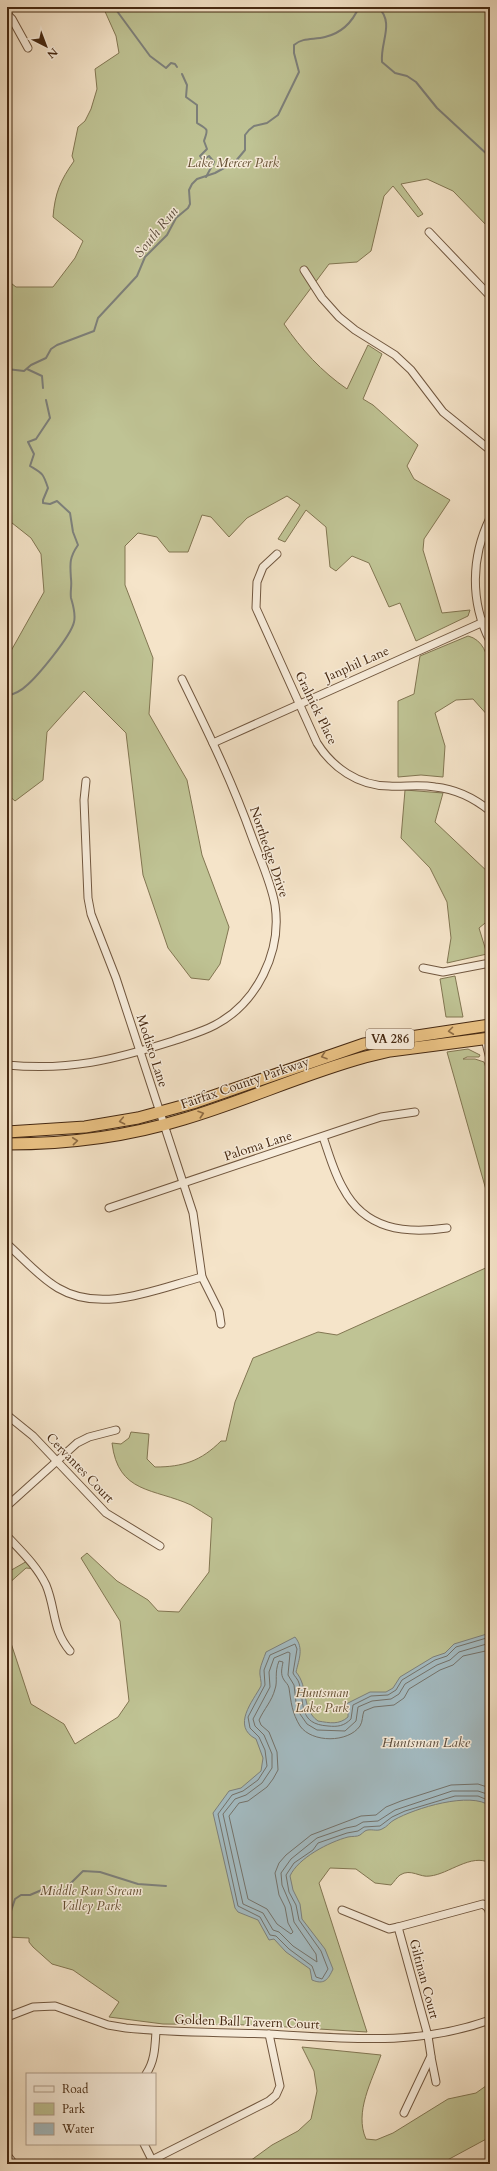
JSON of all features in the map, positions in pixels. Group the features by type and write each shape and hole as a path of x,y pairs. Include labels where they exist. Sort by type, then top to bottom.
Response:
{"highway":[{"name":"Fairfax County Parkway","path":"7,1132 85,1127 160,1113 364,1044 490,1025"},
{"name":"Fairfax County Parkway","path":"7,1144 36,1144 91,1140 164,1125 218,1108 365,1057 402,1049 487,1038"}],"street":[{"path":"7,14 28,48"},
{"path":"429,232 490,296"},
{"path":"304,270 322,298 339,317 355,330 396,355 411,370 443,412 490,450"},
{"path":"490,518 480,544 475,570 476,597 481,622 490,641"},
{"name":"Gralnick Place","path":"277,554 263,567 257,582 255,603 299,703 322,751 331,762 349,775 371,784 384,786 413,785 446,789 469,797 490,811"},
{"name":"Janphil Lane","path":"213,743 299,703 490,619"},
{"name":"Northedge Drive","path":"7,1064 31,1067 71,1066 105,1061 139,1052 204,1030 232,1014 251,994 260,981 269,963 274,944 276,913 272,895 233,785 182,679"},
{"name":"Modisto Lane","path":"86,781 84,800 89,905 116,978 183,1183 196,1225 202,1277 219,1310 221,1324"},
{"path":"423,968 443,972 490,963"},
{"path":"487,1038 490,1059"},
{"name":"Paloma Lane","path":"109,1208 381,1117 415,1112"},
{"path":"323,1137 343,1189 355,1205 365,1214 386,1226 400,1230 420,1231 447,1228"},
{"path":"7,1244 52,1284 71,1294 90,1299 117,1299 202,1277"},
{"name":"Cervantes Court","path":"7,1415 33,1436 106,1513 160,1546"},
{"path":"7,1506 56,1460 82,1440 116,1430"},
{"path":"7,1536 41,1575 49,1594 59,1636 70,1651"},
{"name":"Giltinan Court","path":"342,1910 389,1929 483,1904 488,1908 490,1914"},
{"name":"Giltinan Court","path":"398,1927 428,2036 436,2082"},
{"name":"Golden Ball Tavern Court","path":"7,2017 33,2007 55,2006 108,2025 156,2031 269,2034 366,2040 428,2036 463,2029 490,2020"},
{"path":"147,2073 151,2067 155,2049 156,2031"},
{"path":"144,2145 153,2162 276,2096 280,2086 269,2034"},
{"path":"404,2113 431,2056"},
{"path":"7,2154 14,2164"}],"green space":[{"name":"Lake Mercer Park","path":"103,7 490,7 490,229 453,191 427,179 401,184 423,214 418,217 393,186 384,196 371,251 357,262 329,264 284,324 312,360 347,389 368,345 382,354 363,399 373,405 418,445 407,466 414,479 450,500 424,539 423,550 442,613 470,610 468,616 416,641 400,603 389,607 369,563 352,556 336,571 330,567 326,527 306,510 285,542 278,539 300,505 287,496 247,518 229,537 211,517 202,515 188,552 169,552 157,537 138,533 125,546 125,585 153,658 149,714 187,780 202,855 229,927 220,964 209,980 191,978 168,948 143,875 126,733 84,691 47,732 43,780 15,801 7,794 7,658 44,592 41,554 31,538 7,519 7,280 16,287 53,287 75,258 83,241 53,217 55,201 59,188 74,161 72,156 78,127 85,121 91,109 97,89 95,69 119,53 116,36"},
{"path":"468,636 477,641 484,648 488,659 491,683 490,718 473,699 456,700 435,713 445,746 443,777 421,775 398,777 398,701 414,694 420,656"},
{"path":"405,790 443,793 435,822 490,874 490,919 479,928 487,954 447,963 451,938 447,902 430,868 401,838"},
{"path":"455,976 463,1017 446,1017 440,979"},
{"path":"468,1049 480,1055 479,1057 467,1057 463,1059 475,1059 484,1062 490,1079 490,1204 447,1052"},
{"name":"Huntsman Lake Park","path":"490,1266 490,1863 483,1861 468,1862 430,1876 423,1876 408,1872 399,1876 391,1885 375,1883 356,1869 330,1868 319,1883 367,2032 255,2025 163,2024 109,2017 119,2002 73,1970 52,1964 33,1947 29,1942 29,1938 7,1937 7,1792 9,1791 7,1782 7,1752 9,1748 7,1737 7,1631 31,1704 64,1724 75,1744 118,1717 129,1701 120,1621 81,1558 87,1553 117,1581 148,1600 158,1611 179,1612 209,1572 212,1518 191,1505 140,1487 130,1481 122,1472 116,1460 112,1443 121,1444 129,1438 131,1432 149,1434 147,1459 155,1467 174,1466 191,1462 206,1454 221,1441 226,1441 235,1402 253,1358 318,1332 337,1335"},
{"path":"29,1560 37,1569 26,1568 7,1585 8,1572"},
{"path":"302,2047 381,2055 363,2107 363,2129 366,2139 376,2140 393,2133 448,2099 476,2093 490,2083 490,2137 440,2164 252,2164 250,2161 272,2145 298,2131 311,2119 317,2091 314,2071"}],"water":[{"name":"Huntsman Lake","path":"490,1633 490,1806 481,1802 470,1800 429,1806 403,1815 380,1830 367,1830 359,1836 340,1839 323,1847 300,1863 290,1876 293,1890 300,1904 302,1919 325,1949 333,1969 327,1979 323,1982 312,1980 310,1969 286,1952 274,1939 269,1940 258,1920 238,1912 235,1908 213,1813 229,1791 241,1788 261,1771 263,1758 256,1739 249,1734 245,1727 244,1720 249,1706 261,1686 260,1670 266,1652 295,1637 298,1641 300,1649 296,1672 303,1684 309,1710 318,1721 334,1723 345,1720 348,1717 348,1708 346,1704 370,1692 386,1692 393,1688 400,1677 433,1657 445,1653 454,1644"}],"waterway":[{"path":"114,7 150,56 166,68 171,63 175,64 177,67"},
{"name":"South Run","path":"7,369 24,371 31,365 46,358 51,349 57,345 94,331 98,318 137,276 145,257 167,235 176,218 188,208 190,204 189,190 192,184 197,179 215,173 235,162 245,150 245,135 249,130 254,126 267,123 278,115 299,72 294,53 294,45 297,42 321,38 336,33 350,22 359,7"},
{"path":"378,7 386,20 386,33 382,62 395,73 407,76 416,82 437,108 490,157"},
{"path":"182,74 187,85 186,97 197,105 197,123 204,127 207,132 204,141 207,149 200,156 203,160 209,156 214,162 206,177"},
{"path":"27,369 42,376 43,388"},
{"path":"7,696 22,689 38,674 67,637 75,619 71,598 70,565 73,554 78,545 73,532 70,513 57,501 50,504 43,503 48,488 42,474 30,466 34,454 28,442 36,439 50,418 46,400"},
{"path":"7,1914 10,1914 15,1899 21,1895 30,1895 44,1889 61,1893 83,1871 100,1872 138,1884 166,1886"}],"park label":[{"name":"Middle Run Stream Valley Park","path":"91,1898"}]}
